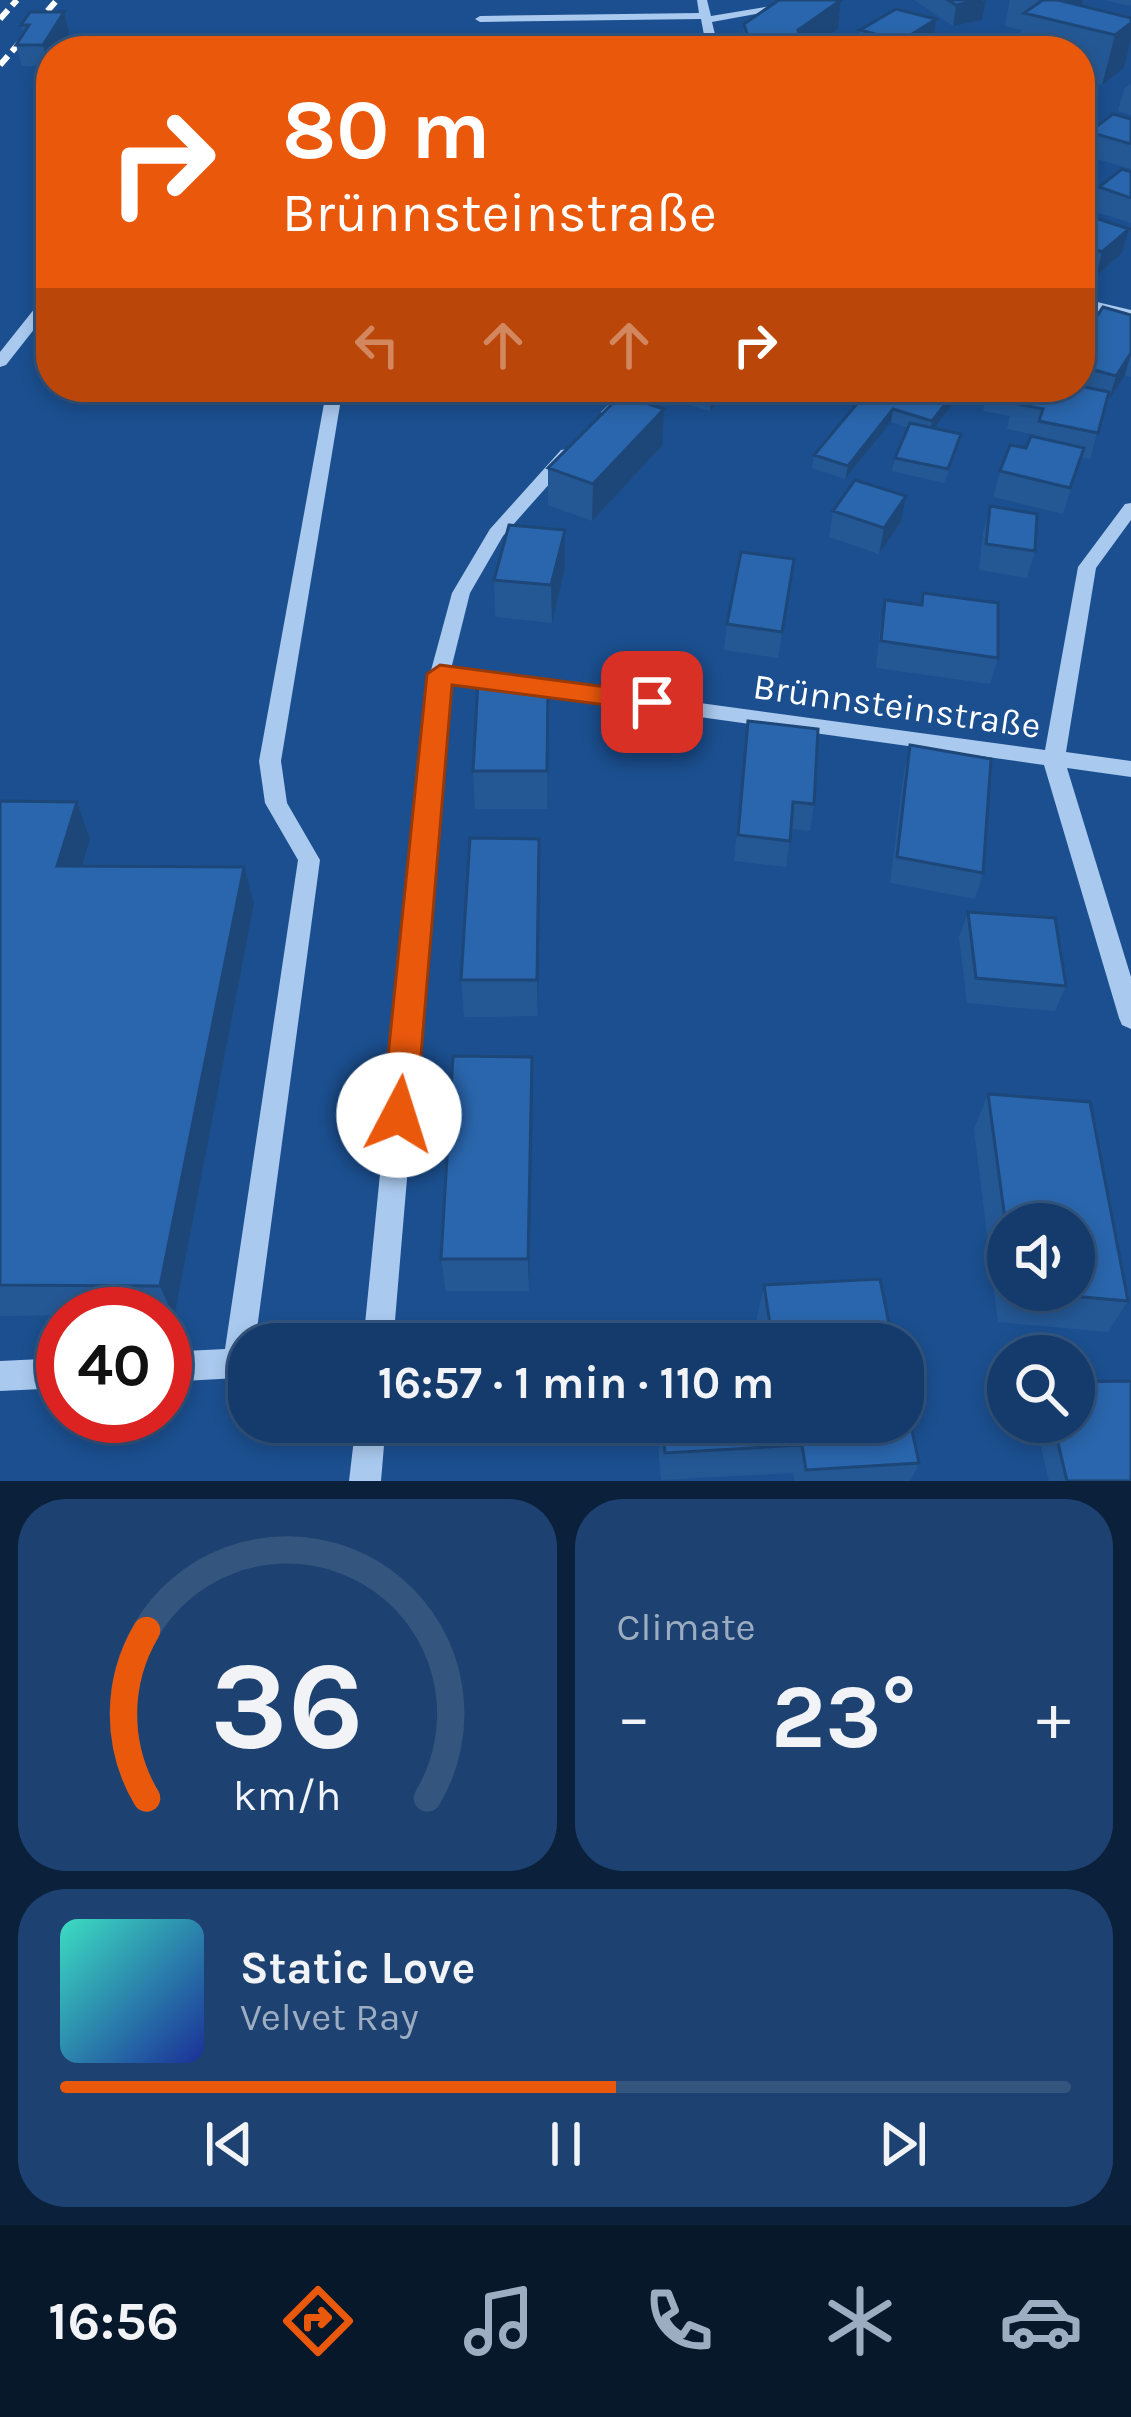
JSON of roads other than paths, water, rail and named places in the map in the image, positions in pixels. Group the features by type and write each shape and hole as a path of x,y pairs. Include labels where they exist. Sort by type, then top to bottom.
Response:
{"street":[{"path":"702,0 710,36"},
{"path":"480,19 706,18 827,0"},
{"path":"1095,306 1131,315"},
{"path":"0,362 36,317"},
{"path":"192,1366 238,1363 309,860 276,803 270,761 332,402"},
{"path":"380,1323 440,674 461,593 496,533 534,486 621,402"},
{"path":"1131,508 1087,567 1054,761 1131,1018"},
{"name":"Brünnsteinstraße","path":"440,674 1131,770"},
{"path":"0,1376 36,1374"},
{"path":"365,1481 369,1443"}],"railway":[{"path":"0,19 17,0"},
{"path":"0,65 57,0"}]}
